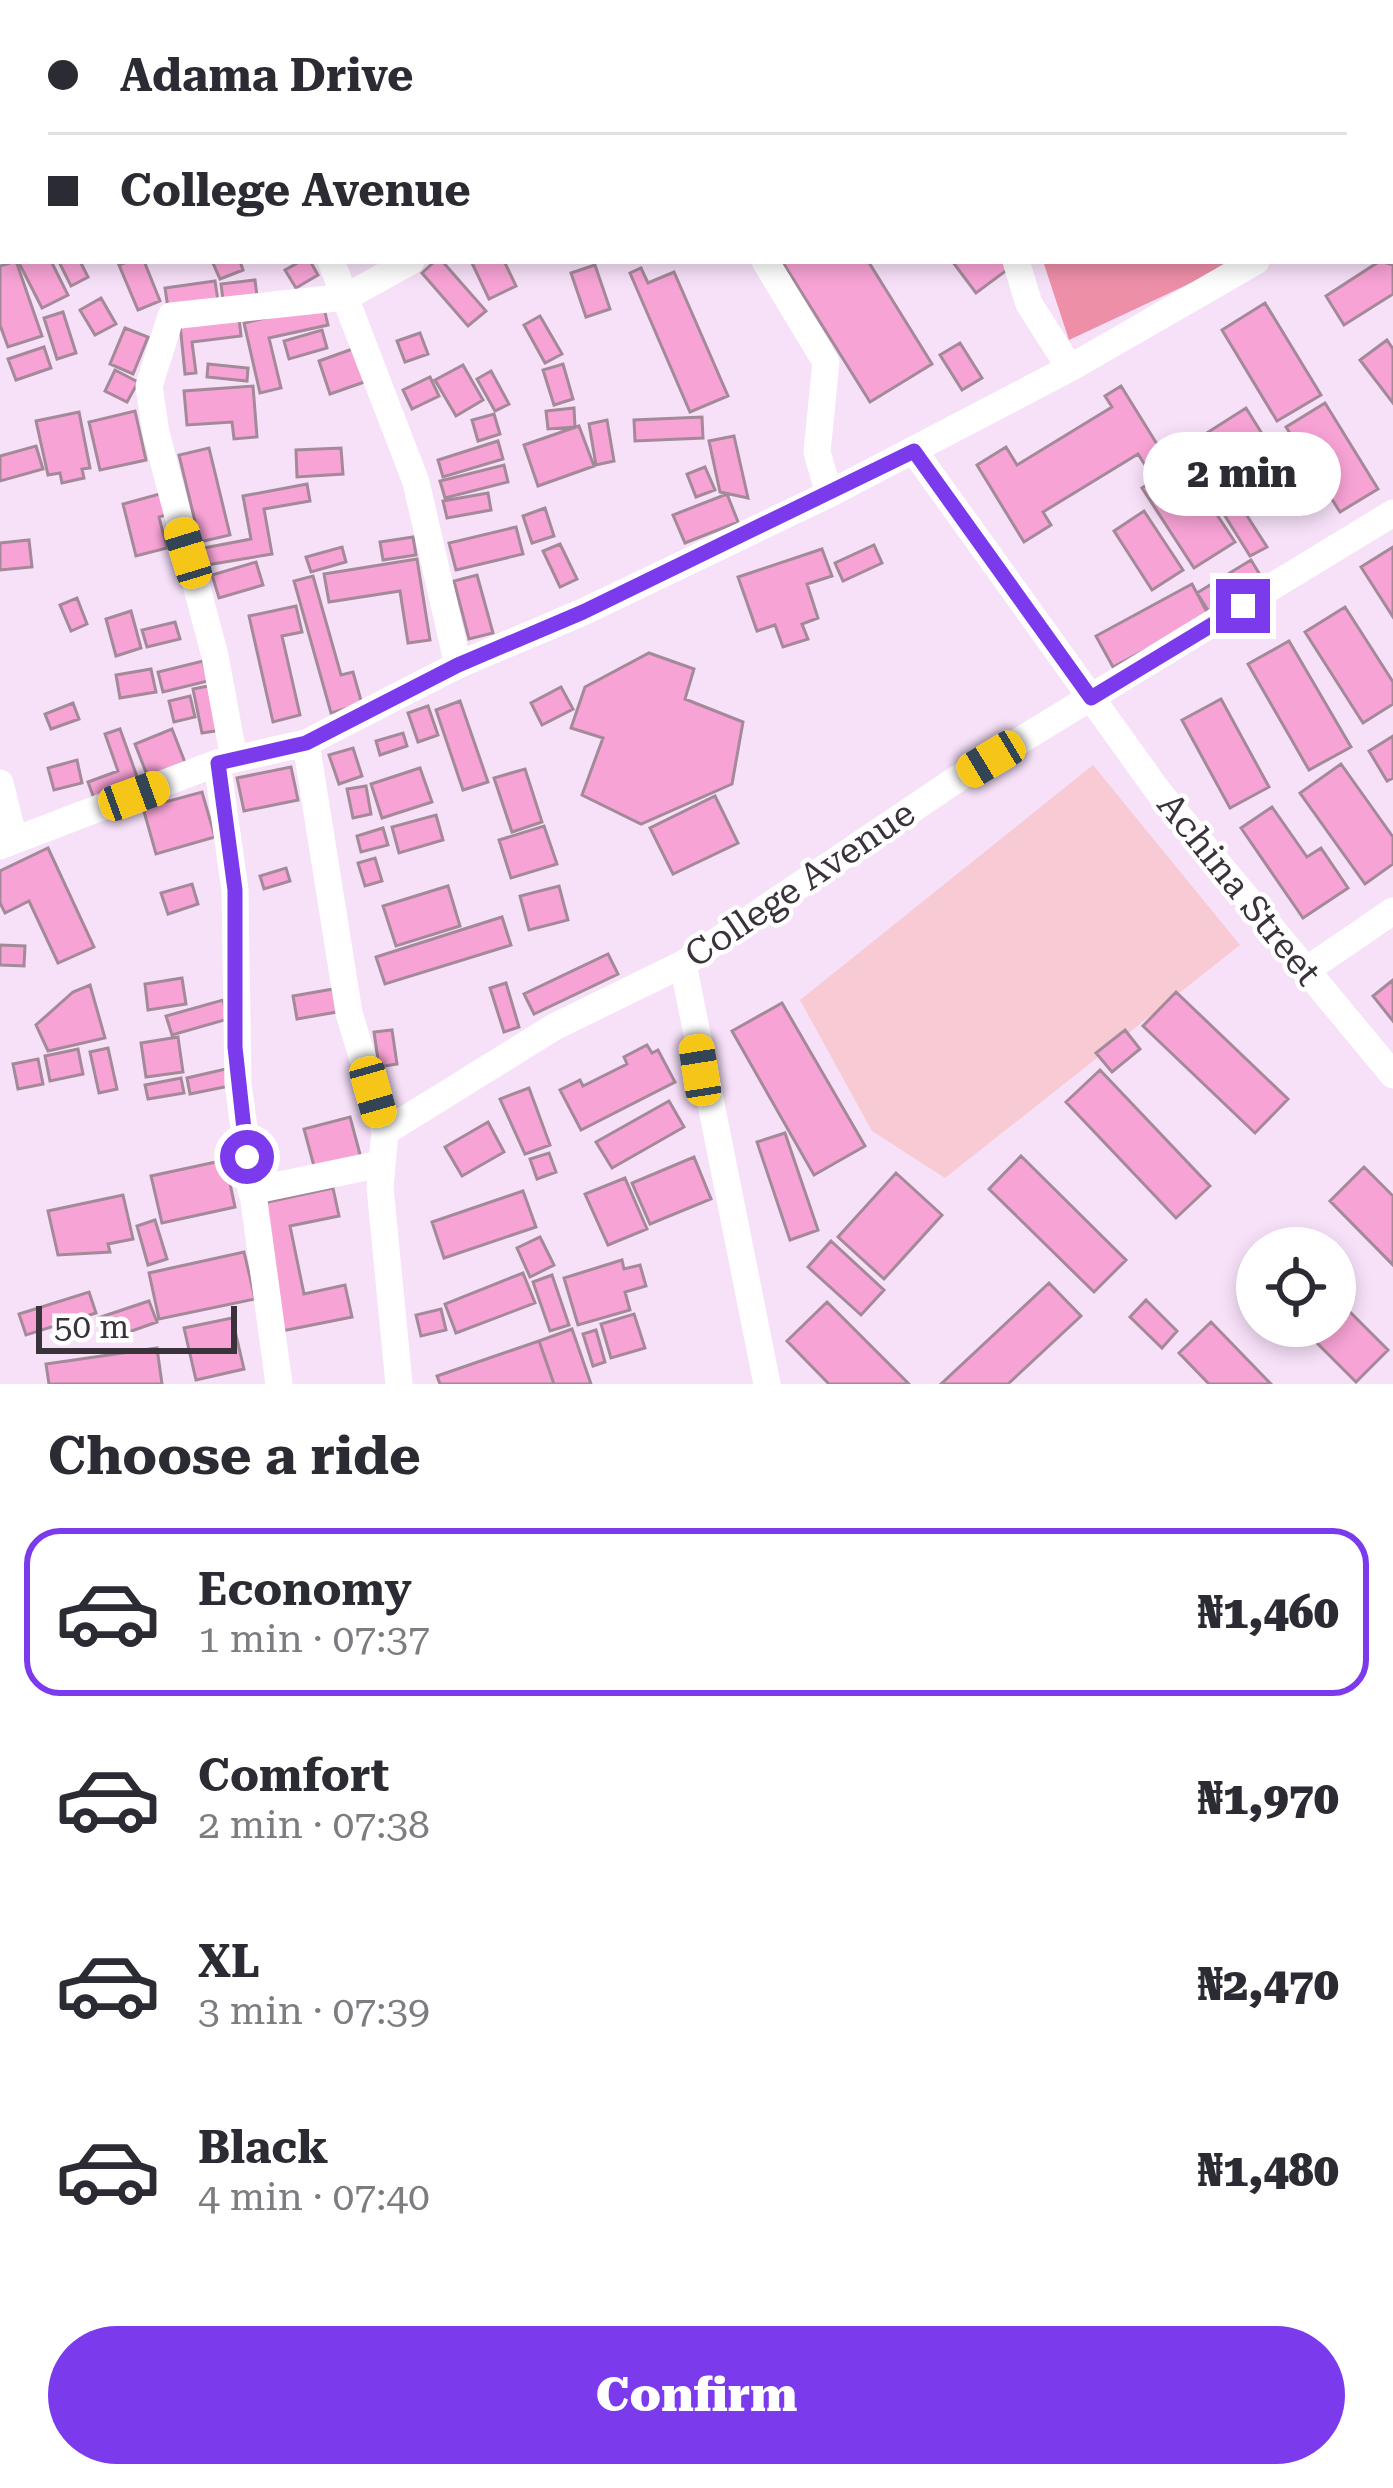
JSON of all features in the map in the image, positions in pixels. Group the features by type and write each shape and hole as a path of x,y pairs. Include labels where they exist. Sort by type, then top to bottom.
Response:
{"street":[{"path":"332,264 416,482 458,665"},
{"path":"279,1384 235,1047 235,890 210,633 156,433 149,386 171,316 346,297 406,264"},
{"path":"767,264 826,362 817,452 829,494"},
{"path":"1017,264 1029,304 1070,368"},
{"path":"0,783 7,843 226,761 306,743 458,665 583,612 914,451 1251,264"},
{"name":"Achina Street","path":"914,451 1158,791 1393,1075"},
{"name":"College Avenue","path":"385,1132 554,1028 683,964 957,779 1393,513"},
{"path":"306,743 349,1013 385,1132 380,1164 399,1384"},
{"path":"1305,971 1393,911"},
{"path":"683,964 767,1384"},
{"path":"251,1191 380,1164"}],"shaded area":[{"path":"1044,264 1232,264 1069,340"},
{"path":"1093,765 1240,945 945,1178 872,1131 800,1000"}],"building":[{"path":"17,264 42,336 8,347 0,325 0,266"},
{"path":"20,264 52,264 68,295 42,308"},
{"path":"60,264 82,264 88,277 71,286"},
{"path":"145,264 160,301 138,310 119,265"},
{"path":"213,264 241,264 243,270 220,279"},
{"path":"312,264 318,275 296,288 285,270"},
{"path":"432,264 445,264 486,311 468,326 422,273"},
{"path":"472,264 505,264 516,286 489,299"},
{"path":"784,264 870,264 932,364 870,402"},
{"path":"954,264 1009,264 1011,267 976,293"},
{"path":"1375,264 1393,265 1393,294 1344,325 1326,296"},
{"path":"595,265 610,309 586,317 571,273"},
{"path":"641,268 648,283 674,272 728,396 690,412 630,273"},
{"path":"255,280 257,296 223,300 221,284"},
{"path":"215,281 218,301 168,308 165,288"},
{"path":"101,298 116,324 95,335 80,310"},
{"path":"1265,303 1321,395 1277,421 1222,330"},
{"path":"323,304 328,325 269,338 281,388 260,393 244,323"},
{"path":"63,312 76,353 57,359 44,318"},
{"path":"540,316 562,354 545,363 524,325"},
{"path":"239,318 241,336 192,342 196,373 185,374 180,324"},
{"path":"125,328 148,337 133,374 110,364"},
{"path":"322,330 327,348 289,359 284,341"},
{"path":"420,333 428,354 405,362 397,341"},
{"path":"1387,340 1393,349 1393,403 1360,360"},
{"path":"960,343 982,378 962,390 940,355"},
{"path":"44,347 51,368 16,380 8,359"},
{"path":"358,347 370,380 330,394 319,361"},
{"path":"208,364 248,368 247,381 207,377"},
{"path":"563,364 573,399 554,405 543,370"},
{"path":"463,365 483,400 456,416 435,380"},
{"path":"115,370 138,382 127,402 105,391"},
{"path":"491,371 509,404 495,411 477,379"},
{"path":"430,377 439,396 412,409 403,390"},
{"path":"253,386 257,437 234,439 232,422 187,425 184,391"},
{"path":"1121,386 1165,457 1147,468 1138,454 1043,512 1051,525 1024,542 977,465 1006,447 1017,465 1112,407 1105,396"},
{"path":"1325,403 1378,489 1340,512 1286,427"},
{"path":"574,408 575,427 548,429 546,411"},
{"path":"1246,408 1266,440 1208,476 1188,445"},
{"path":"135,411 146,460 100,470 89,422"},
{"path":"79,412 90,468 82,469 84,478 62,483 60,473 48,475 36,421"},
{"path":"494,414 500,434 478,441 472,420"},
{"path":"702,417 703,438 635,441 634,420"},
{"path":"607,420 614,461 596,465 589,424"},
{"path":"579,426 594,466 538,486 524,445"},
{"path":"734,436 748,498 720,492 709,441"},
{"path":"498,441 503,459 443,477 438,460"},
{"path":"36,446 43,469 0,481 0,456"},
{"path":"209,448 230,535 200,542 179,455"},
{"path":"341,448 343,474 297,477 296,450"},
{"path":"1182,462 1235,542 1194,568 1142,488"},
{"path":"504,465 508,482 445,498 440,481"},
{"path":"705,467 715,490 696,497 687,474"},
{"path":"1226,483 1267,547 1250,556 1210,492"},
{"path":"307,484 310,501 264,509 272,554 207,565 204,548 251,539 243,496"},
{"path":"163,493 169,514 159,517 167,548 136,556 123,504"},
{"path":"488,493 491,510 447,518 443,501"},
{"path":"727,494 738,522 685,543 673,515"},
{"path":"545,508 554,536 532,543 523,516"},
{"path":"1144,511 1183,570 1152,590 1114,531"},
{"path":"516,527 523,554 456,570 449,543"},
{"path":"413,537 416,555 383,560 380,542"},
{"path":"29,540 32,567 0,570 0,543"},
{"path":"560,544 577,579 560,587 543,551"},
{"path":"874,545 882,563 843,581 835,563"},
{"path":"342,547 346,562 311,572 306,557"},
{"path":"1393,547 1393,617 1361,567"},
{"path":"822,549 832,576 807,584 818,618 802,624 808,639 783,647 775,625 757,631 738,577"},
{"path":"417,559 430,640 408,643 400,591 329,602 324,574"},
{"path":"1251,560 1265,583 1211,615 1197,593"},
{"path":"256,562 263,585 219,598 212,575"},
{"path":"477,575 493,633 469,639 454,581"},
{"path":"313,576 341,675 353,672 362,704 331,713 294,581"},
{"path":"1192,584 1209,616 1113,667 1096,636"},
{"path":"77,598 87,624 71,631 60,605"},
{"path":"296,606 302,632 282,636 300,715 273,722 249,616"},
{"path":"1345,607 1393,682 1393,704 1363,723 1305,632"},
{"path":"131,611 141,648 116,656 106,619"},
{"path":"175,622 180,639 147,647 142,630"},
{"path":"1289,641 1351,747 1309,770 1248,664"},
{"path":"649,653 694,669 685,699 743,722 732,784 641,824 582,795 603,738 571,728 585,687"},
{"path":"203,661 208,681 163,692 158,672"},
{"path":"151,669 156,692 120,698 116,675"},
{"path":"213,685 222,730 202,733 193,689"},
{"path":"561,687 573,709 542,725 531,703"},
{"path":"190,696 195,717 174,722 169,701"},
{"path":"1221,699 1269,787 1230,808 1182,720"},
{"path":"460,701 488,782 463,790 436,710"},
{"path":"73,703 79,719 51,729 45,714"},
{"path":"428,706 438,735 418,742 408,713"},
{"path":"120,729 140,785 95,801 88,782 118,771 105,734"},
{"path":"172,729 186,765 149,780 135,744"},
{"path":"403,733 407,746 380,755 376,741"},
{"path":"1393,736 1393,778 1387,781 1369,751"},
{"path":"353,748 362,776 339,784 329,755"},
{"path":"77,760 82,783 54,790 48,768"},
{"path":"1341,764 1393,837 1393,864 1365,884 1300,793"},
{"path":"291,767 298,800 244,811 237,778"},
{"path":"420,768 432,802 382,818 371,784"},
{"path":"525,769 542,822 512,832 494,778"},
{"path":"366,786 371,814 353,818 347,789"},
{"path":"202,792 215,837 156,854 143,808"},
{"path":"715,796 738,843 673,874 650,828"},
{"path":"1272,807 1307,857 1321,848 1348,888 1303,918 1241,828"},
{"path":"436,815 443,840 399,853 392,827"},
{"path":"544,826 557,864 511,878 499,840"},
{"path":"383,828 388,845 361,852 357,836"},
{"path":"48,848 94,947 58,963 29,901 5,913 0,903 0,871"},
{"path":"375,858 382,881 365,886 358,863"},
{"path":"286,868 290,881 264,889 260,876"},
{"path":"192,884 198,904 168,914 161,893"},
{"path":"448,886 460,926 396,946 383,906"},
{"path":"559,886 568,920 529,930 520,896"},
{"path":"502,917 511,945 385,984 376,957"},
{"path":"0,945 25,946 24,966 0,965"},
{"path":"608,954 618,974 534,1014 524,994"},
{"path":"182,978 186,1004 148,1010 145,984"},
{"path":"1393,980 1393,1021 1373,996"},
{"path":"506,983 519,1027 504,1032 490,988"},
{"path":"90,985 105,1038 48,1051 36,1025 73,992"},
{"path":"333,989 337,1012 297,1019 293,996"},
{"path":"1176,992 1288,1099 1255,1133 1143,1026"},
{"path":"223,1000 228,1019 172,1035 166,1016"},
{"path":"782,1003 865,1146 814,1175 732,1031"},
{"path":"392,1030 397,1064 379,1067 374,1032"},
{"path":"1125,1030 1140,1049 1112,1072 1096,1053"},
{"path":"178,1037 183,1072 146,1077 141,1043"},
{"path":"647,1045 652,1053 658,1050 675,1082 581,1130 560,1090 580,1080 583,1086 627,1064 624,1057"},
{"path":"108,1048 117,1089 99,1093 90,1052"},
{"path":"78,1049 83,1074 50,1081 45,1056"},
{"path":"38,1059 43,1084 18,1089 13,1064"},
{"path":"230,1068 234,1085 190,1094 187,1078"},
{"path":"1100,1070 1210,1186 1176,1218 1066,1102"},
{"path":"181,1078 184,1093 148,1099 145,1085"},
{"path":"529,1088 550,1145 525,1154 500,1099"},
{"path":"669,1101 684,1127 612,1168 596,1142"},
{"path":"350,1117 361,1158 315,1170 304,1129"},
{"path":"488,1122 504,1152 462,1176 445,1147"},
{"path":"785,1133 818,1230 790,1240 757,1142"},
{"path":"549,1153 556,1172 537,1179 530,1159"},
{"path":"1021,1156 1126,1260 1094,1292 989,1189"},
{"path":"694,1157 711,1199 650,1224 632,1183"},
{"path":"225,1160 235,1207 162,1223 151,1176"},
{"path":"1364,1167 1393,1196 1393,1265 1356,1227 1330,1201"},
{"path":"896,1173 942,1215 884,1279 838,1237"},
{"path":"625,1178 647,1229 608,1245 585,1194"},
{"path":"333,1188 339,1216 290,1226 304,1294 345,1285 352,1317 282,1331 254,1205"},
{"path":"523,1191 536,1227 444,1258 432,1222"},
{"path":"123,1195 133,1239 108,1244 110,1252 58,1255 48,1211"},
{"path":"155,1220 167,1259 148,1265 137,1226"},
{"path":"540,1237 554,1265 530,1277 517,1248"},
{"path":"831,1241 884,1290 861,1315 808,1267"},
{"path":"244,1252 255,1299 159,1319 149,1273"},
{"path":"622,1260 624,1269 640,1265 646,1286 625,1292 630,1310 578,1325 564,1278"},
{"path":"523,1273 535,1303 456,1333 445,1304"},
{"path":"552,1275 569,1325 550,1331 533,1282"},
{"path":"1049,1283 1081,1316 1008,1384 941,1384"},
{"path":"89,1292 96,1313 26,1335 19,1314"},
{"path":"1146,1300 1177,1331 1162,1348 1130,1317"},
{"path":"149,1301 157,1322 106,1340 98,1318"},
{"path":"827,1302 909,1384 829,1384 787,1341"},
{"path":"441,1309 446,1330 421,1336 416,1315"},
{"path":"634,1314 645,1348 611,1358 601,1324"},
{"path":"232,1318 244,1369 196,1380 184,1328"},
{"path":"1356,1318 1388,1350 1356,1382 1321,1347 1356,1347"},
{"path":"1211,1322 1271,1384 1209,1384 1179,1353"},
{"path":"572,1329 591,1384 554,1384 539,1341"},
{"path":"596,1330 605,1362 593,1366 583,1334"},
{"path":"539,1341 554,1384 440,1384 437,1376"},
{"path":"157,1348 162,1384 49,1384 46,1364"}],"route":[{"path":"247,1157 235,1047 235,890 218,763 306,743 458,665 583,612 914,451 1091,698 1243,606"}]}
